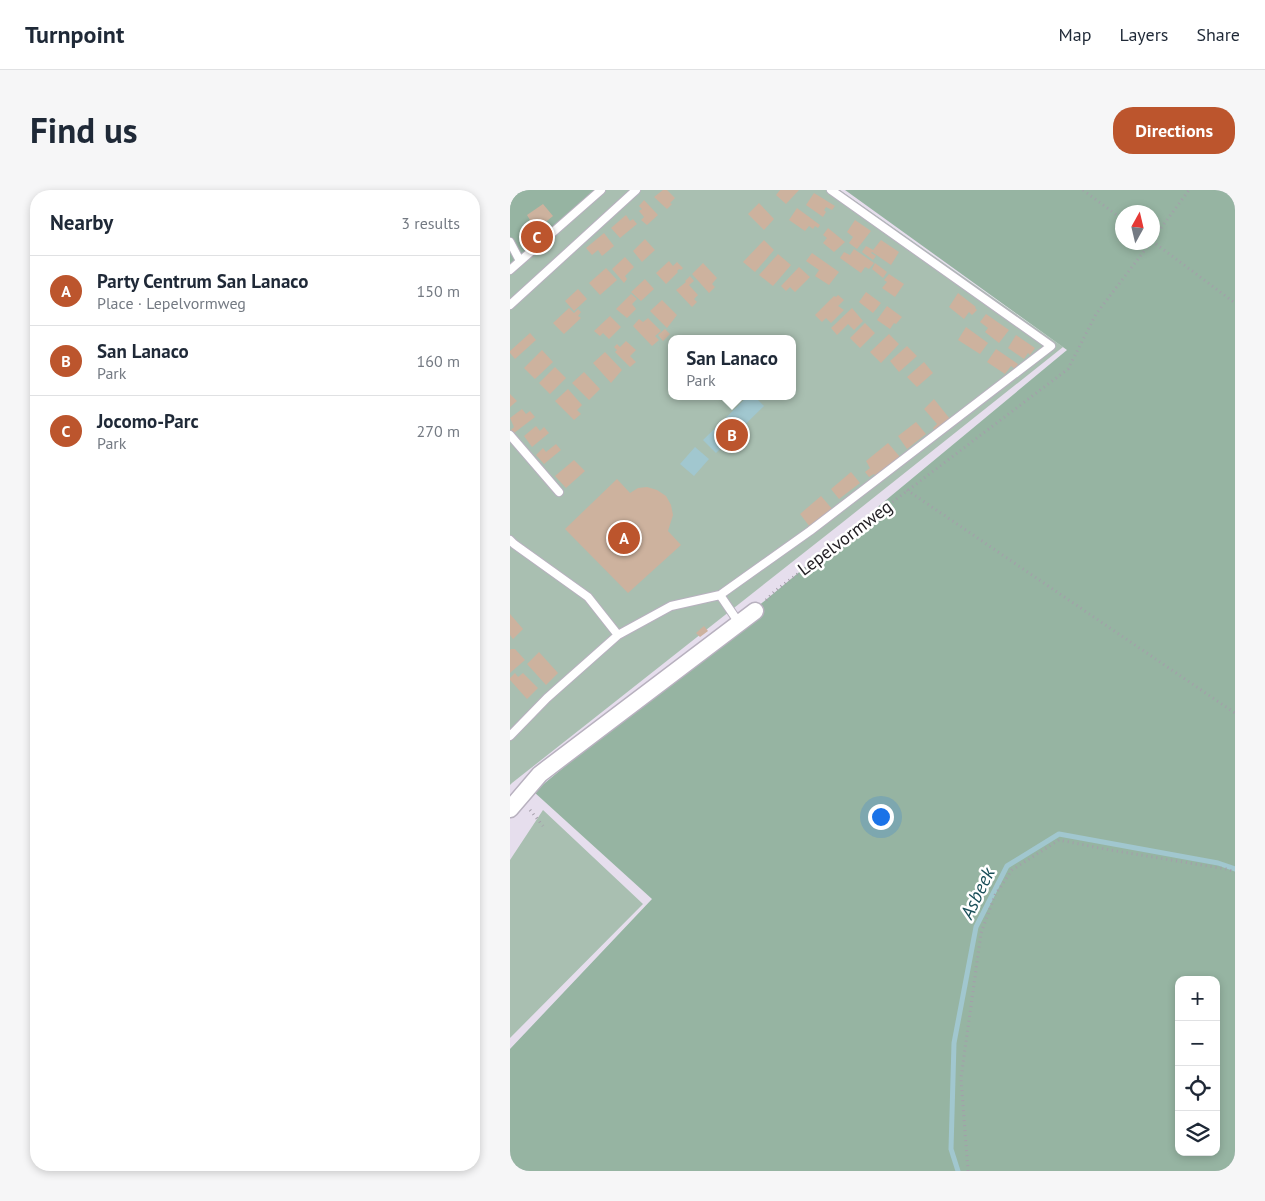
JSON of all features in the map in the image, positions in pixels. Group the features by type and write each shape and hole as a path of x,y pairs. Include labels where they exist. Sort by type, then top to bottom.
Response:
{"street":[{"path":"515,804 540,774 755,611"}],"lane":[{"path":"510,270 601,190"},
{"path":"510,305 636,190"},
{"path":"510,736 547,698 618,635 671,606 720,595 810,531 1051,346 831,190"},
{"path":"510,242 520,261"},
{"path":"510,435 559,492"},
{"path":"510,540 588,596 618,635"},
{"path":"720,595 739,623"}],"path":[{"path":"1083,190 1115,214"},
{"name":"Lepelvormweg","path":"1160,230 1189,190"},
{"path":"1160,247 1235,303"},
{"name":"Lepelvormweg","path":"755,611 775,591 1068,369 1096,314 1145,250"},
{"path":"908,490 1235,713"},
{"path":"515,804 543,826"},
{"path":"968,1171 961,1078 981,933 995,896 1012,870 1059,840 1235,872"}],"green space":[{"path":"510,190 840,190 1063,347 510,785"},
{"path":"510,190 595,190 510,264"},
{"path":"845,190 1235,190 1235,1171 510,1171 510,1049 652,899 534,792 1067,350"},
{"path":"543,810 643,904 510,1038 510,860"}],"water":[{"path":"744,400 758,400 764,406 716,453 703,440"},
{"path":"695,447 709,459 694,476 680,464"}],"building":[{"path":"663,190 667,190 675,198 667,209 654,197"},
{"path":"780,190 799,190 786,204 776,195"},
{"path":"814,193 835,206 832,210 826,207 823,217 806,205"},
{"path":"644,200 658,215 647,225 641,220 644,217 639,211 642,209 639,206"},
{"path":"759,203 774,219 764,230 748,214"},
{"path":"543,204 553,216 531,234 524,225 530,220 527,215"},
{"path":"797,208 820,225 818,228 815,226 813,229 809,226 805,231 789,220"},
{"path":"626,215 630,221 633,219 637,224 620,238 611,228"},
{"path":"855,220 871,231 857,249 849,243 853,237 847,232"},
{"path":"828,228 845,242 834,252 823,243 827,238 823,235"},
{"path":"604,233 614,246 602,256 598,250 592,255 586,248"},
{"path":"645,239 655,250 642,262 633,251"},
{"path":"764,240 774,250 755,272 743,262"},
{"path":"881,240 899,252 891,265 872,252 876,256 873,260 862,252 866,246 873,250"},
{"path":"854,249 874,263 869,269 865,267 861,273 840,258 844,252 850,255"},
{"path":"812,253 839,272 829,285 815,276 819,270 806,261"},
{"path":"778,254 791,265 773,286 759,275"},
{"path":"625,257 634,267 625,276 627,279 624,283 612,269"},
{"path":"669,261 673,266 677,262 683,268 679,269 666,284 656,273"},
{"path":"703,263 717,278 712,284 715,287 709,293 692,274"},
{"path":"875,263 887,272 883,278 872,269"},
{"path":"799,267 810,277 795,292 790,287 786,291 781,286"},
{"path":"606,268 617,280 600,295 589,283"},
{"path":"889,274 904,284 895,297 882,288 887,282 884,280"},
{"path":"690,276 694,281 689,285 698,295 694,299 697,302 692,307 676,290"},
{"path":"645,279 654,289 641,301 631,292"},
{"path":"578,289 587,299 574,311 565,301"},
{"path":"866,292 881,303 873,313 859,302"},
{"path":"958,293 976,307 977,310 972,315 969,312 964,319 949,307"},
{"path":"631,294 637,299 632,304 636,309 627,318 616,309"},
{"path":"838,295 844,300 838,306 844,310 831,323 826,318 822,322 815,315 834,296"},
{"path":"662,300 677,315 667,328 650,311"},
{"path":"887,306 902,317 890,329 877,320"},
{"path":"569,308 574,313 578,309 581,312 578,316 581,318 564,334 553,323"},
{"path":"852,308 863,321 854,330 848,324 837,335 831,328"},
{"path":"986,314 1009,330 999,343 985,332 988,328 980,322"},
{"path":"610,316 621,327 609,339 603,333 600,336 594,331"},
{"path":"648,318 661,331 655,336 659,340 652,346 633,326 639,319 643,322"},
{"path":"865,323 875,333 860,348 850,338"},
{"path":"966,327 988,343 980,354 958,340"},
{"path":"665,329 670,334 663,341 658,335"},
{"path":"530,333 536,340 515,359 510,351"},
{"path":"889,334 899,344 881,363 870,352"},
{"path":"1016,335 1035,348 1024,359 1008,348"},
{"path":"626,341 636,350 630,356 636,362 630,367 615,352 617,350 614,347 617,344 620,347"},
{"path":"907,346 917,356 899,372 890,361"},
{"path":"996,349 1018,364 1015,369 1011,366 1005,374 987,362"},
{"path":"542,350 553,362 535,379 524,368"},
{"path":"605,352 622,370 611,383 593,363"},
{"path":"924,362 933,373 917,387 907,377"},
{"path":"555,367 566,378 550,394 539,383"},
{"path":"584,372 600,389 589,400 572,383"},
{"path":"568,389 582,405 577,410 581,414 574,420 555,401"},
{"path":"510,394 517,401 510,407"},
{"path":"934,399 950,419 935,431 933,428 937,424 924,409"},
{"path":"522,409 526,414 530,411 535,417 514,433 511,430 514,427 510,418"},
{"path":"916,422 926,434 907,449 898,436"},
{"path":"536,426 540,431 544,427 549,433 532,447 524,436"},
{"path":"888,443 900,457 876,476 874,474 869,477 865,472 870,468 866,461"},
{"path":"556,444 561,450 544,464 536,455 543,448 546,452"},
{"path":"574,460 585,471 566,488 555,476"},
{"path":"851,472 860,483 839,499 831,489"},
{"path":"617,479 630,493 638,488 647,487 657,490 666,496 671,505 673,515 668,531 681,545 628,593 565,529"},
{"path":"821,496 833,510 810,527 800,514"},
{"path":"510,614 523,629 513,639 510,635"},
{"path":"704,626 708,631 700,637 696,633"},
{"path":"515,649 525,660 510,673 510,650"},
{"path":"539,652 558,673 546,685 527,664"},
{"path":"515,673 518,677 523,673 538,688 527,699 510,680"}],"waterway":[{"name":"Asbeek","path":"958,1171 951,1149 954,1043 976,927 1007,866 1059,834 1218,863 1235,869"}],"place":[{"name":"Jocomo-Parc","path":"537,237"},
{"name":"San Lanaco","path":"732,435"},
{"name":"Party Centrum San Lanaco","path":"624,538"}]}
